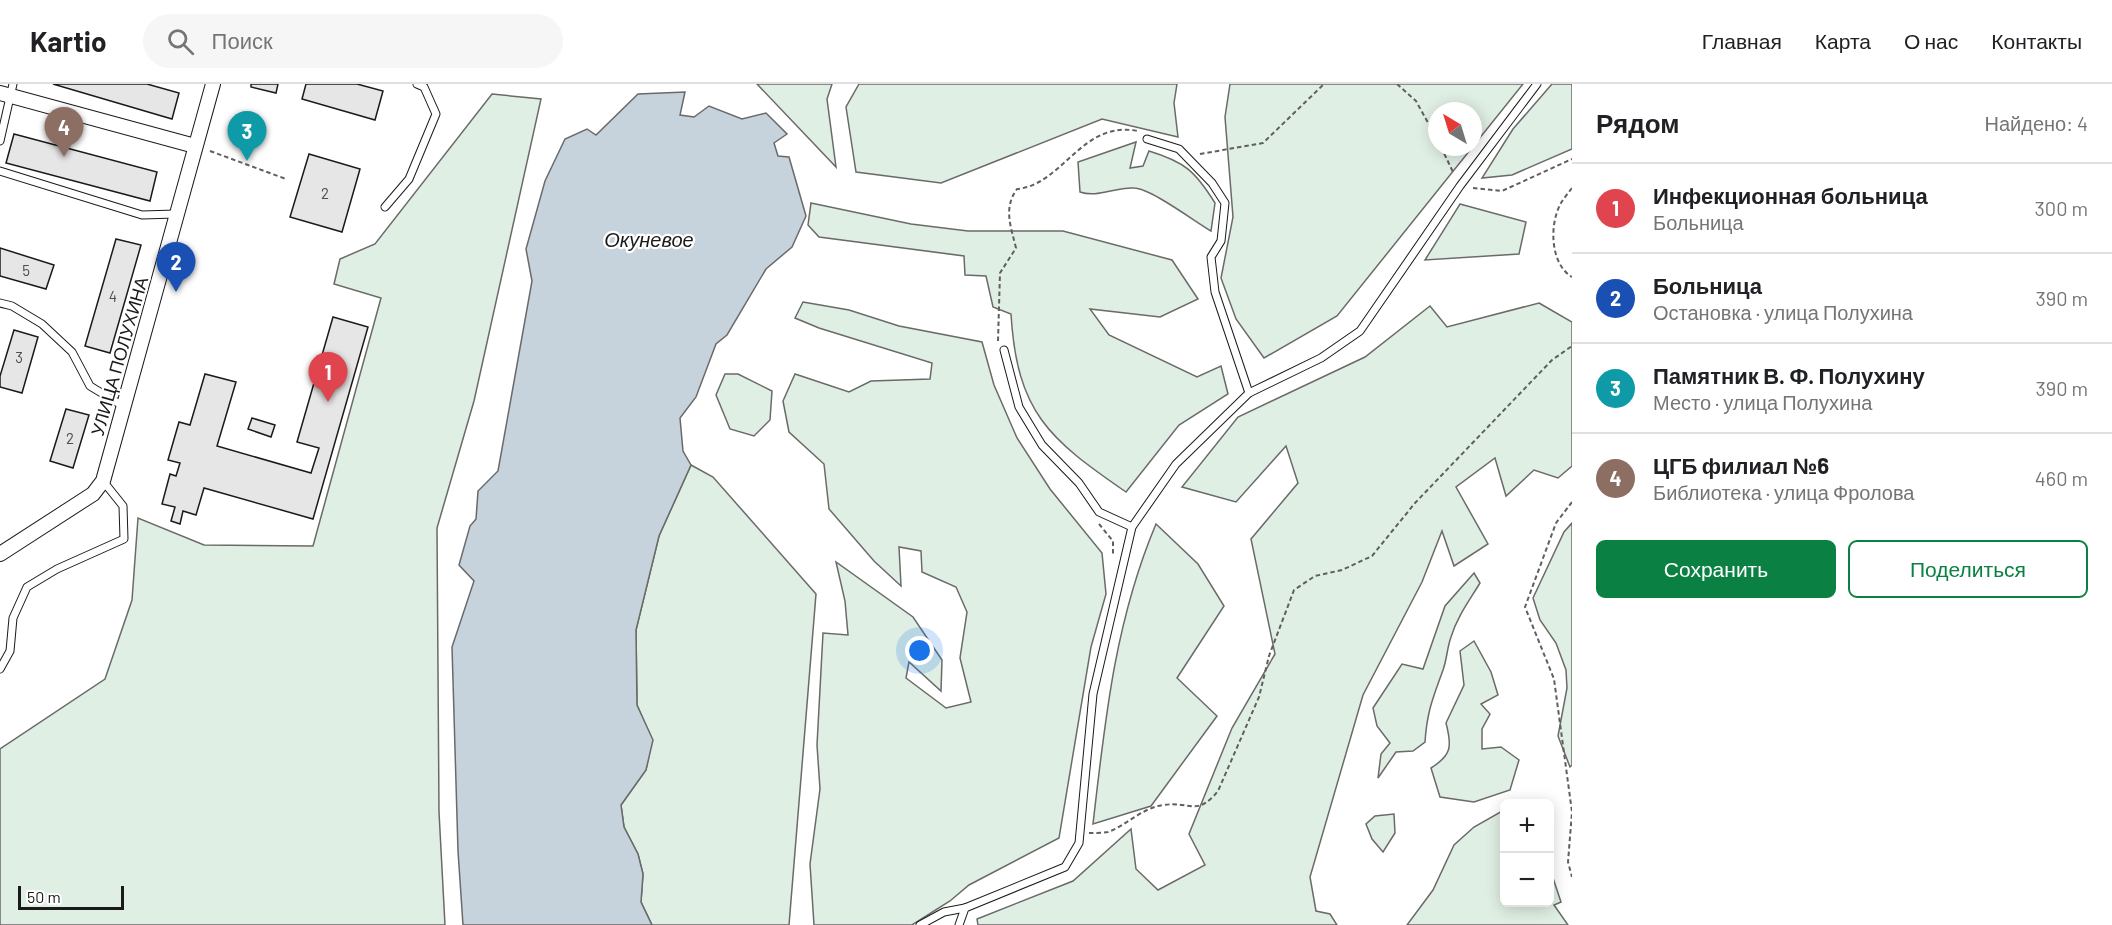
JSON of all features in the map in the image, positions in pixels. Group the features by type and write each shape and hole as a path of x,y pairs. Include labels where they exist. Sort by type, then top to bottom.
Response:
{"street":[{"name":"УЛИЦА ПОЛУХИНА","path":"0,554 93,494 103,480 213,84"},
{"path":"8,91 195,146"}],"lane":[{"path":"385,207 409,179 436,114 424,87 417,84"},
{"path":"920,925 944,912 965,908 1065,867 1079,843 1093,694 1132,527 1176,464 1249,393 1321,358 1360,331 1460,186 1537,84"},
{"path":"0,141 8,91"},
{"path":"1147,139 1179,149 1212,183 1225,203 1221,242 1211,257 1215,292 1249,393"},
{"path":"0,171 142,215 176,213"},
{"path":"0,303 12,306 42,324 72,352 90,386 123,406"},
{"path":"1004,350 1019,407 1042,445 1079,483 1099,512 1132,527"},
{"path":"0,669 10,651 13,618 27,587 57,570 124,539 123,506 103,480"},
{"path":"959,925 965,908"}],"path":[{"path":"1194,150 1202,155 1263,143 1324,84"},
{"path":"1397,84 1416,100 1428,122"},
{"path":"998,343 1000,273 1016,248 1008,214 1009,201 1017,189 1031,188 1096,135 1132,130 1142,132"},
{"path":"195,146 286,179"},
{"path":"1445,156 1460,186 1502,190 1572,159"},
{"path":"1572,188 1559,205 1554,248 1559,263 1572,277"},
{"path":"1080,831 1086,834 1108,832 1141,813 1162,805 1194,808 1208,804 1218,791 1259,697 1269,656 1294,590 1315,576 1342,570 1372,556 1423,495 1552,360 1572,346"},
{"path":"1572,502 1556,523 1525,607 1554,679 1572,812 1568,862 1572,878"},
{"path":"1092,516 1113,541 1113,559"}],"green space":[{"path":"757,84 832,84 827,99 836,167"},
{"path":"859,84 1177,84 1174,103 1178,137 1102,119 941,183 856,172 846,107"},
{"path":"1230,84 1523,84 1482,135 1482,102 1428,102 1428,156 1465,156 1337,316 1264,358 1236,319 1221,278 1233,217 1225,117"},
{"path":"1552,84 1572,84 1572,149 1512,175 1482,178 1513,129"},
{"path":"492,94 541,99 474,401 437,528 439,812 445,925 0,925 0,749 105,679 132,600 138,518 204,545 313,546 381,298 334,284 340,259 375,244"},
{"path":"1136,142 1130,168 1143,166 1149,151 1172,159 1195,175 1215,203 1211,231 1141,189 1127,188 1093,194 1080,192 1078,162"},
{"path":"811,203 911,224 968,231 1063,231 1172,260 1198,299 1160,317 1090,309 1109,335 1197,377 1221,366 1228,394 1179,425 1126,492 1076,456 1042,420 1030,400 1021,376 1011,314 993,307 986,276 965,275 964,256 819,237 808,225"},
{"path":"1460,204 1526,222 1519,254 1425,260"},
{"path":"803,302 849,310 899,326 982,342 994,385 1017,438 1050,489 1102,553 1106,594 1091,647 1059,838 969,885 950,901 912,925 814,925 810,864 820,789 817,745 823,633 848,635 845,601 836,562 913,617 942,660 941,691 909,662 906,678 946,708 971,702 960,658 967,612 956,587 922,572 921,551 899,547 901,586 874,561 829,509 824,464 789,432 783,401 795,374 849,392 871,381 930,379 932,363 819,328 795,318"},
{"path":"1539,303 1572,322 1572,466 1558,478 1534,470 1506,496 1495,458 1456,487 1488,544 1454,566 1442,531 1422,582 1363,695 1310,877 1316,911 1330,914 1337,925 978,925 977,919 1073,881 1131,829 1136,869 1158,890 1205,865 1189,834 1232,728 1275,654 1251,539 1298,483 1286,446 1236,502 1182,487 1238,417 1365,357 1430,306 1447,327"},
{"path":"725,374 738,374 772,391 770,420 754,436 730,429 716,395"},
{"path":"691,465 713,477 816,594 789,925 652,925 641,902 643,874 638,854 624,827 621,805 646,770 652,740 637,705 636,630 659,536"},
{"path":"1572,523 1572,765 1570,767 1558,736 1567,688 1566,670 1556,643 1540,620 1533,598 1564,532"},
{"path":"1156,524 1198,564 1224,606 1177,678 1217,716 1151,806 1093,824 1107,709 1121,634 1142,560"},
{"path":"1474,573 1480,583 1464,609 1450,641 1429,713 1425,742 1413,751 1396,752 1378,778 1381,754 1390,743 1377,726 1373,708 1402,664 1423,669 1445,606"},
{"path":"1474,641 1491,672 1498,695 1481,704 1490,714 1482,729 1482,749 1501,747 1519,760 1510,790 1474,802 1440,797 1431,768 1443,759 1449,749 1446,723 1464,685 1460,651"},
{"path":"1500,812 1500,907 1554,907 1554,905 1568,925 1407,925 1433,890 1454,845 1474,827"},
{"path":"1394,814 1395,833 1383,852 1372,839 1366,824 1375,816"},
{"path":"1554,881 1561,902 1554,905"}],"water":[{"name":"Окуневое","path":"685,92 680,115 694,117 709,106 742,119 766,113 787,134 774,143 778,156 789,157 806,216 792,247 766,269 727,335 716,344 696,397 680,418 683,451 691,465 659,536 636,630 637,705 653,740 646,770 621,805 624,827 638,854 643,874 641,902 652,925 463,925 458,851 452,647 474,581 459,565 470,526 476,519 478,491 498,471 532,281 526,249 545,181 565,139 587,129 596,135 638,94"}],"building":[{"path":"53,84 147,84 179,93 172,119"},
{"path":"251,84 278,84 276,93 251,87"},
{"path":"306,84 357,84 383,91 375,120 302,99"},
{"path":"14,134 157,172 150,201 6,163"},
{"path":"309,154 360,169 342,232 290,217"},
{"path":"116,239 141,245 110,353 85,346"},
{"path":"0,248 54,265 46,289 0,276"},
{"path":"333,317 368,327 313,519 204,488 196,515 183,511 180,524 171,521 175,507 162,504 170,474 176,476 180,463 168,460 179,422 190,425 205,374 236,382 217,446 311,473 319,448 297,442"},
{"path":"14,330 38,337 22,393 0,387 0,376"},
{"path":"66,409 89,415 73,468 50,461"},
{"path":"252,418 275,425 271,437 248,429"}],"place":[{"name":"ЦГБ филиал №6","path":"64,157"},
{"name":"Памятник В. Ф. Полухину","path":"247,161"},
{"name":"Больница","path":"176,292"},
{"name":"Инфекционная больница","path":"328,402"}]}
